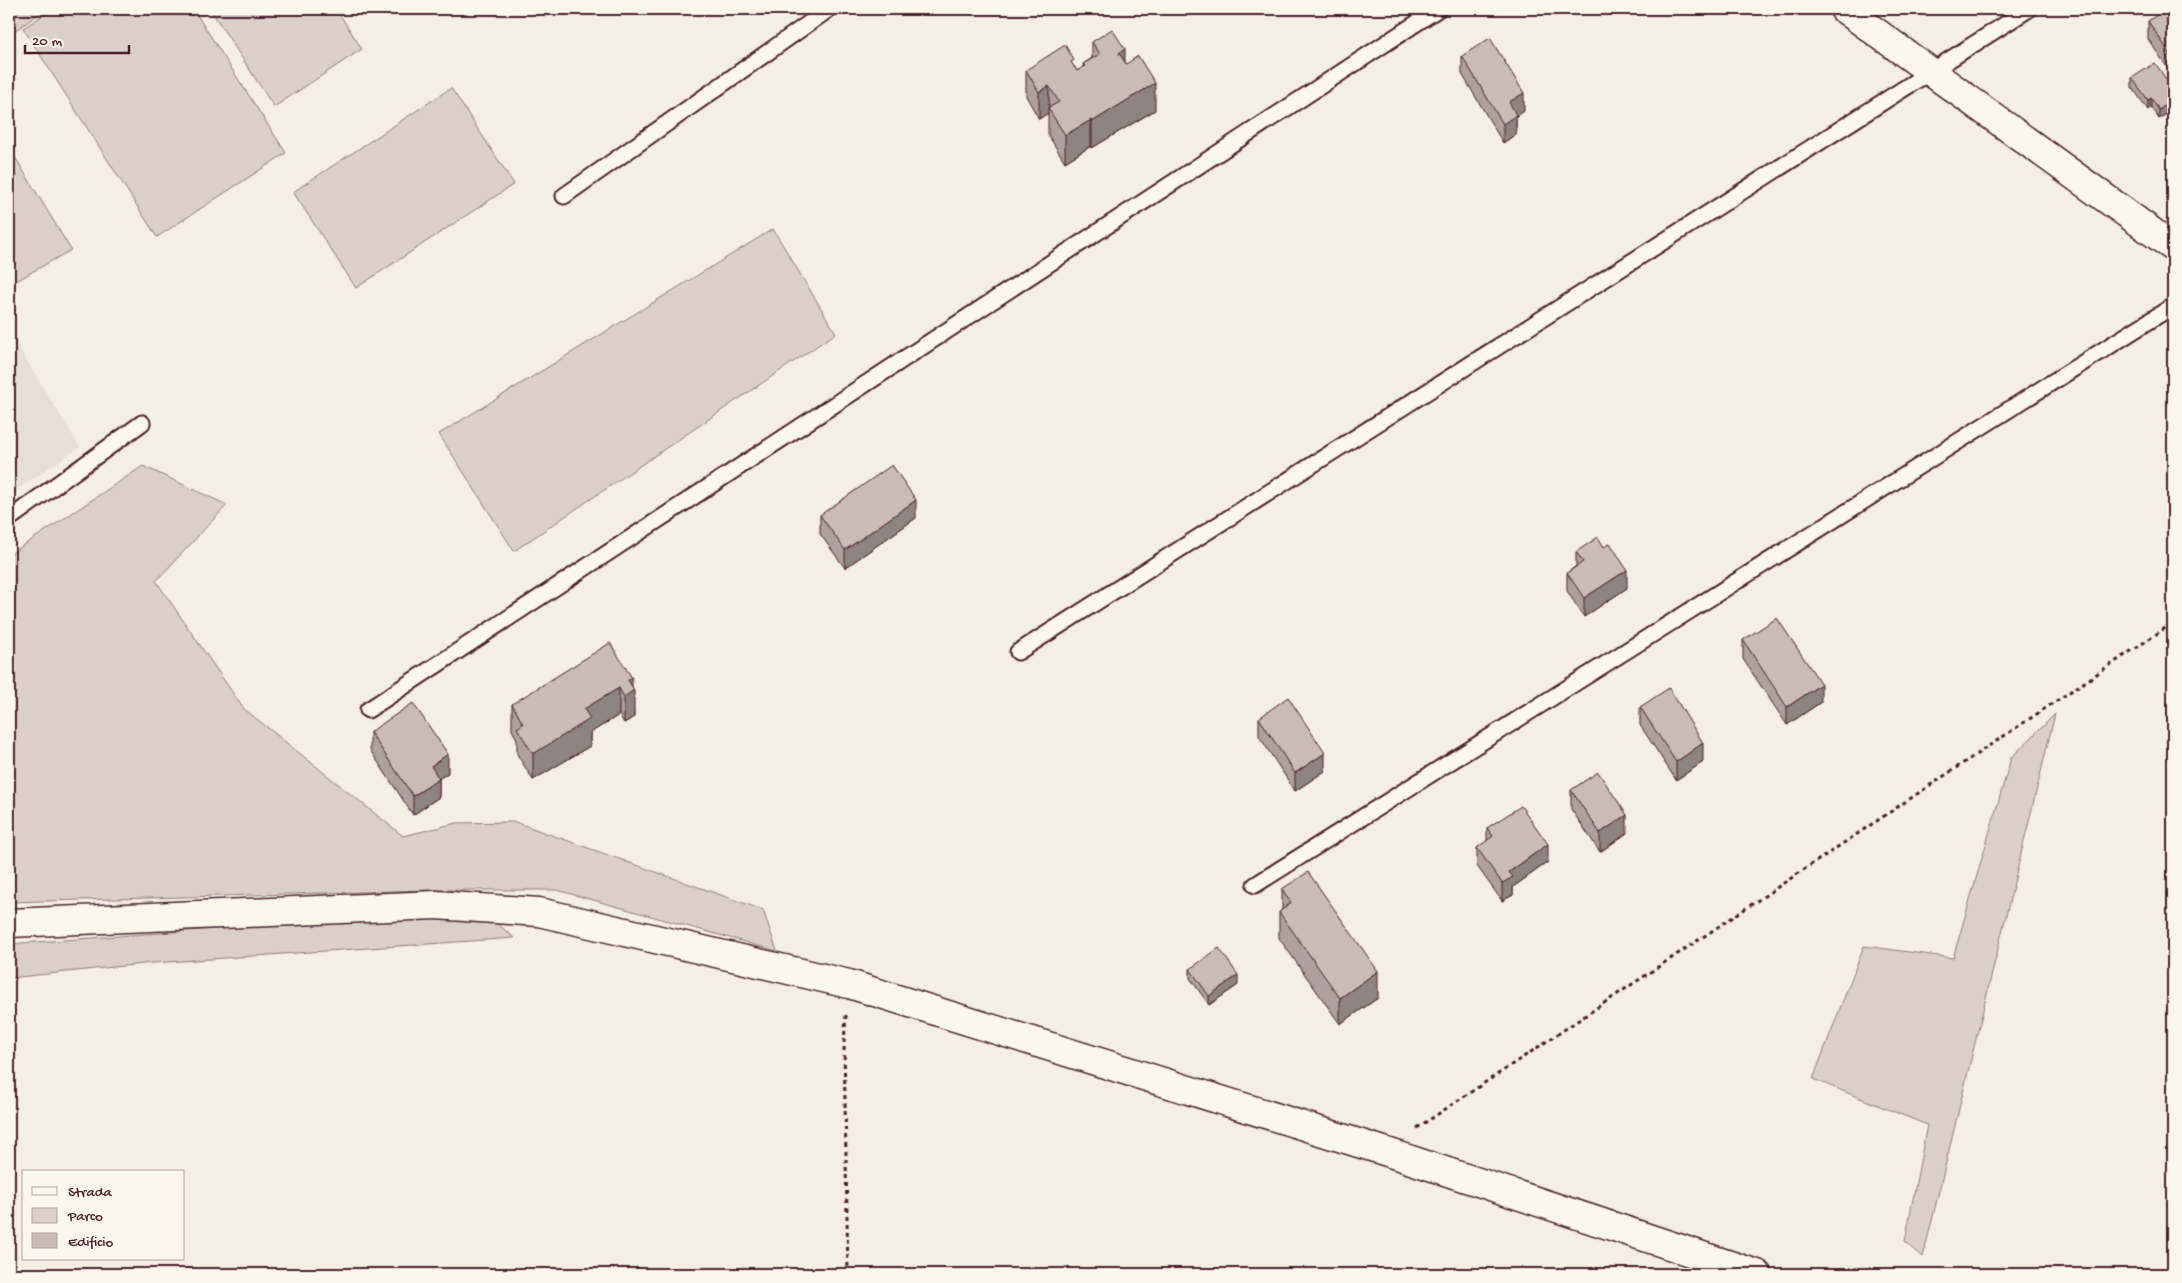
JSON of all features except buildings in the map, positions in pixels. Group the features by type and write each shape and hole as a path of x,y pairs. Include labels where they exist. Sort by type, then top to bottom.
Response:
{"street":[{"path":"1844,9 2173,247"},
{"path":"9,923 436,905 539,912 849,984 1384,1151 1756,1274"}],"lane":[{"path":"564,196 752,62 830,9"},
{"path":"368,710 1438,9"},
{"path":"1018,652 2029,9"},
{"path":"1254,885 2173,306"},
{"path":"9,519 142,423"}],"path":[{"path":"1384,1151 2173,622"},
{"path":"848,1274 844,1043 849,984"}],"shaded area":[{"path":"9,332 80,447 9,495"}],"green space":[{"path":"9,9 46,9 9,35"},
{"path":"53,9 193,9 286,153 157,237 23,28"},
{"path":"210,9 336,9 362,49 274,107"},
{"path":"451,88 514,184 356,288 293,192"},
{"path":"9,147 71,250 9,285"},
{"path":"773,229 836,333 514,551 439,434"},
{"path":"143,466 227,505 156,581 243,708 403,836 457,823 515,822 763,910 777,951 557,890 430,890 9,902 9,555"},
{"path":"2055,714 1923,1257 1905,1241 1927,1125 1813,1079 1864,946 1953,958 2011,758"},
{"path":"490,917 514,938 152,963 9,978 9,944 310,922"}]}
